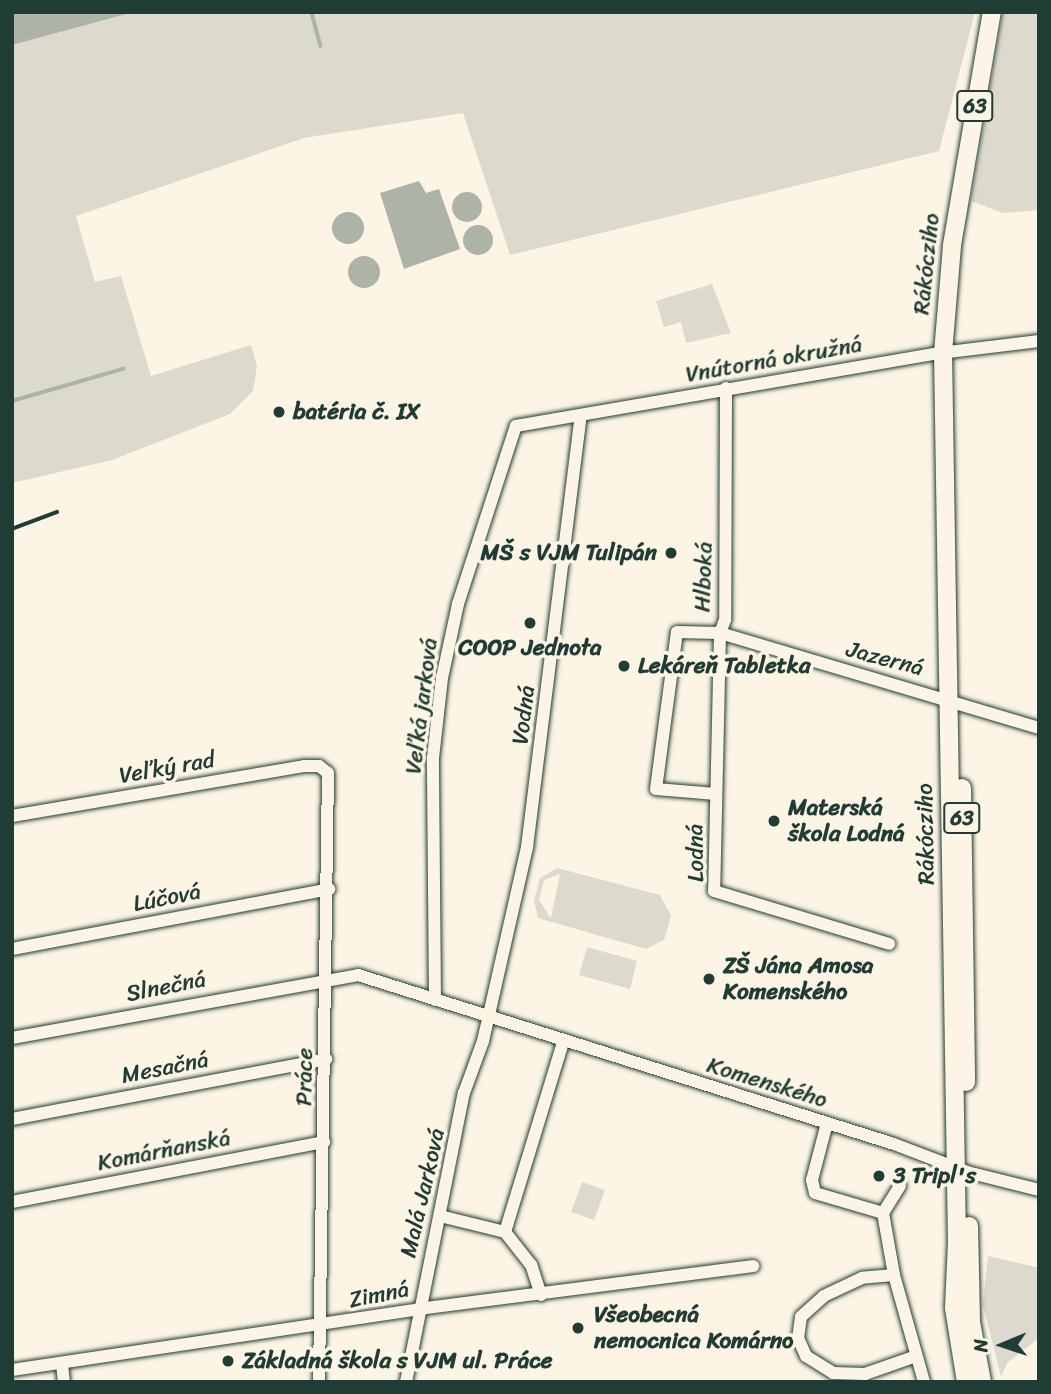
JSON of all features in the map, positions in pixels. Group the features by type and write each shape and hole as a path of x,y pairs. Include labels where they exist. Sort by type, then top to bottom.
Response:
{"main road":[{"name":"Rákócziho","path":"982,1382 971,1322 962,1170 949,352 958,204 992,12"},
{"name":"Rákócziho","path":"962,1170 956,1337 966,1382"},
{"name":"63","path":"956,1337 958,1382"}],"street":[{"name":"Vnútorná okružná","path":"516,426 726,388 949,352 1039,341"},
{"name":"Hlboká","path":"716,794 656,789 677,632 720,634 725,620 726,388"},
{"name":"Vodná","path":"489,1017 530,830 582,415"},
{"name":"Veľká jarková","path":"435,1000 433,758 442,678 458,604 516,426"},
{"name":"Jazerná","path":"720,634 1039,728"},
{"name":"Lodná","path":"720,634 714,891 889,944"},
{"name":"Veľký rad","path":"12,816 304,766 319,766 328,773"},
{"name":"Práce","path":"319,1382 329,889 328,773"},
{"name":"Lúčová","path":"12,949 329,889"},
{"name":"Komenského","path":"327,979 358,975 827,1124 962,1170 1039,1190"},
{"name":"Slnečná","path":"12,1038 327,979"},
{"name":"Malá Jarková","path":"406,1382 464,1093 489,1017"},
{"path":"505,1232 563,1042"},
{"name":"Mesačná","path":"12,1119 326,1059"},
{"path":"827,1124 812,1180 815,1193 883,1213"},
{"name":"Komárňanská","path":"12,1202 324,1142"},
{"path":"900,1186 883,1213 894,1275 924,1382"},
{"path":"440,1216 505,1232 531,1265 541,1294"},
{"name":"Zimná","path":"12,1370 322,1327 419,1310 753,1266"},
{"path":"894,1275 862,1278 824,1296 801,1317 798,1338 806,1356 833,1373 865,1374 916,1356"},
{"path":"62,1364 64,1382"}],"shaded area":[{"path":"12,12 134,12 12,45"},
{"path":"134,12 975,12 939,151 510,255 463,113 304,138 76,216 95,282 121,276 151,376 251,345 257,366 253,391 230,414 112,460 12,483 12,45"},
{"path":"1003,12 1039,12 1039,210 1003,213 971,201"},
{"path":"419,181 426,193 439,189 460,249 404,269 380,193"},
{"path":"467,192 473,193 481,201 481,213 473,221 467,222 461,221 453,213 452,207 453,201 461,193"},
{"path":"348,212 359,217 364,228 359,239 348,244 337,239 332,228 337,217"},
{"path":"478,225 484,226 492,234 492,246 484,254 478,255 472,254 464,246 463,240 464,234 472,226"},
{"path":"364,256 375,261 380,272 375,283 364,288 353,283 348,272 353,261"},
{"path":"712,284 731,333 686,343 681,322 664,327 656,301"},
{"path":"557,868 660,895 671,916 664,940 646,949 538,918 534,901 540,878","holes":["560,874 551,917 539,900 544,880"]},
{"path":"587,947 637,961 630,989 579,975"},
{"path":"582,1182 605,1190 594,1220 571,1212"},
{"path":"988,1256 1039,1268 1039,1338 1007,1363 1001,1377 983,1305"}],"waterway":[{"path":"312,13 321,46"},
{"path":"12,401 123,369"}],"railway":[{"path":"12,529 57,512"}],"place":[{"name":"batéria č. IX","path":"279,412"},
{"name":"MŠ s VJM Tulipán","path":"671,553"},
{"name":"COOP Jednota","path":"530,623"},
{"name":"Lekáreň Tabletka","path":"624,666"},
{"name":"Materská škola Lodná","path":"774,821"},
{"name":"ZŠ Jána Amosa Komenského","path":"709,979"},
{"name":"3 Tripl's","path":"879,1176"},
{"name":"Všeobecná nemocnica Komárno","path":"578,1328"},
{"name":"Základná škola s VJM ul. Práce","path":"228,1361"}]}
